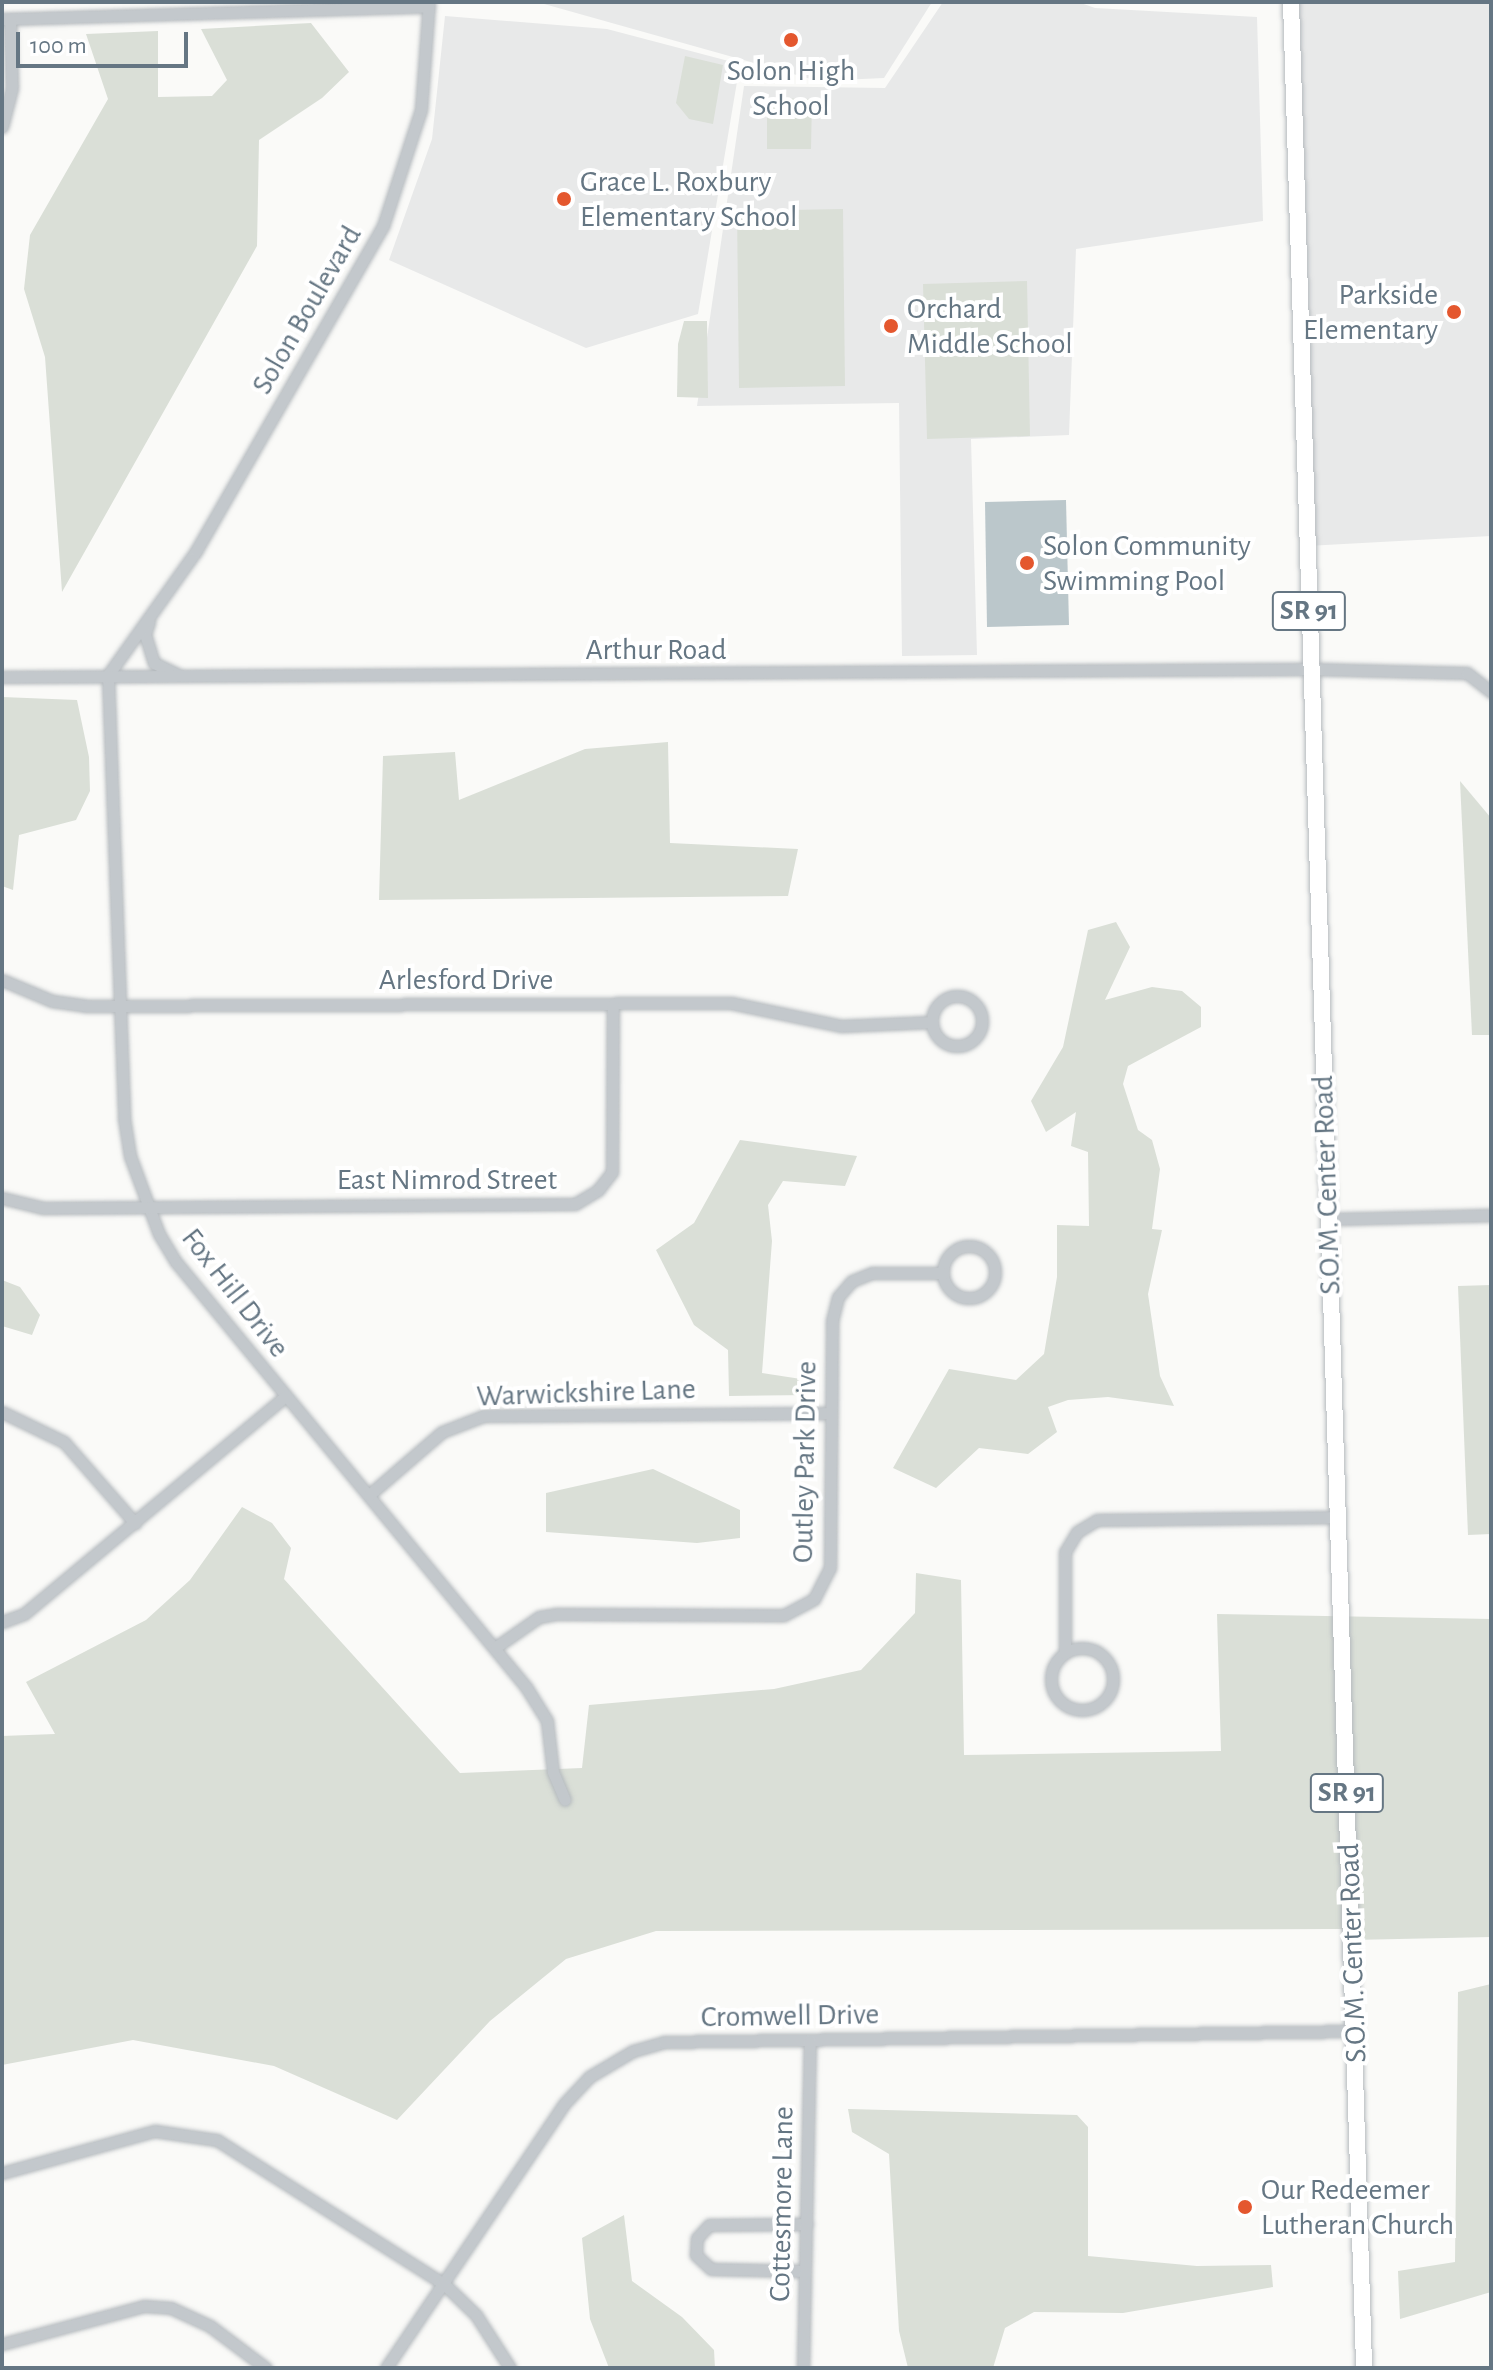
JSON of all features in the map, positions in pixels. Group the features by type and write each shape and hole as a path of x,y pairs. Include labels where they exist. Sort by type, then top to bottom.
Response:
{"main road":[{"name":"S.O.M. Center Road","path":"1291,2 1364,2368"}],"street":[{"path":"80,2 80,16"},
{"path":"2,127 12,88 6,19 254,6 429,4"},
{"name":"Solon Boulevard","path":"108,675 196,551 383,226 421,110 429,4"},
{"path":"152,615 147,650 154,663 187,678"},
{"name":"Arthur Road","path":"2,677 1311,669 1467,673 1491,692"},
{"name":"Fox Hill Drive","path":"108,675 124,1118 148,1206 176,1262 496,1647 547,1721 553,1772 565,1800"},
{"name":"Arlesford Drive","path":"2,980 52,1001 119,1006 747,1004 855,1027 932,1022"},
{"path":"954,995 975,1002 982,1017 975,1039 960,1046 938,1037 932,1022 940,1001 954,995"},
{"name":"East Nimrod Street","path":"2,1198 43,1208 575,1204 598,1190 612,1172 613,1004"},
{"path":"1328,1219 1491,1215"},
{"path":"970,1246 992,1258 996,1274 989,1290 973,1298 949,1289 943,1273 948,1257 970,1246"},
{"name":"Outley Park Drive","path":"496,1647 539,1617 556,1614 784,1615 799,1610 824,1587 830,1568 832,1321 838,1297 852,1281 872,1273 943,1273"},
{"path":"2,1622 24,1614 286,1396"},
{"path":"2,1412 64,1442 135,1523"},
{"name":"Warwickshire Lane","path":"369,1495 442,1432 483,1416 831,1413"},
{"path":"1065,1653 1095,1650 1110,1663 1114,1683 1097,1707 1067,1706 1053,1690 1053,1669 1065,1653 1065,1552 1077,1532 1097,1520 1337,1517"},
{"name":"Cromwell Drive","path":"386,2368 564,2104 613,2060 664,2042 1356,2031"},
{"name":"Cottesmore Lane","path":"803,2368 810,2040"},
{"path":"2,2173 121,2137 186,2131 217,2140 444,2284 476,2315 510,2368"},
{"path":"804,2271 711,2269 696,2255 697,2238 709,2225 807,2224"},
{"path":"2,2344 144,2306 171,2308 210,2326 266,2368"}],"shaded area":[{"name":"Solon High School","path":"537,2 932,2 884,78 818,81"},
{"name":"Orchard Middle School","path":"943,2 1078,2 1095,8 1257,17 1263,221 1076,249 1069,435 971,439 977,655 902,656 899,403 697,406 744,86 885,88"},
{"path":"1290,2 1491,2 1491,536 1307,546"},
{"name":"Grace L. Roxbury Elementary School","path":"445,16 607,29 740,64 698,314 586,348 389,260 432,139"},
{"path":"311,23 349,72 322,98 259,140 257,246 62,592 45,357 24,289 30,235 108,99 86,34 158,31 158,97 212,96 227,80 201,29"},
{"path":"685,56 723,65 713,124 689,119 676,103"},
{"path":"767,98 812,99 811,149 767,149"},
{"path":"843,209 845,386 739,388 737,211"},
{"path":"1027,281 1030,436 927,439 923,284"},
{"path":"684,321 707,321 708,398 677,397 678,344"},
{"name":"Solon Community Swimming Pool","path":"1066,500 1069,625 987,627 985,502"},
{"path":"2,697 77,700 89,757 90,791 76,820 19,835 13,890 2,886"},
{"path":"668,742 670,843 798,849 788,896 379,900 383,756 455,752 459,800 585,749"},
{"path":"1460,781 1491,818 1491,1035 1472,1035"},
{"path":"1116,922 1130,947 1105,1000 1152,987 1182,991 1201,1007 1201,1027 1128,1066 1123,1084 1138,1130 1152,1140 1160,1169 1152,1229 1162,1230 1148,1294 1160,1376 1174,1406 1108,1397 1068,1400 1048,1407 1057,1432 1028,1454 979,1448 936,1488 893,1468 949,1369 1016,1380 1044,1354 1057,1277 1057,1225 1089,1226 1088,1152 1071,1146 1076,1112 1046,1132 1031,1101 1063,1047 1088,930"},
{"path":"740,1140 857,1156 845,1186 783,1181 768,1205 772,1241 762,1373 814,1381 812,1395 729,1396 728,1350 694,1325 656,1250 694,1223"},
{"path":"2,1280 20,1287 40,1315 32,1335 2,1326"},
{"path":"1491,1285 1491,1534 1468,1535 1458,1286"},
{"path":"653,1469 740,1510 740,1538 697,1543 546,1532 546,1493"},
{"path":"242,1507 272,1523 291,1548 284,1579 460,1773 582,1768 589,1705 774,1689 861,1670 915,1613 916,1573 961,1580 964,1755 1221,1751 1217,1614 1491,1619 1491,1937 1352,1940 1352,1929 656,1931 566,1959 490,2021 397,2120 274,2066 133,2040 2,2065 2,1736 55,1734 26,1682 146,1620 190,1580"},
{"path":"1491,1984 1491,2292 1400,2319 1398,2271 1455,2262 1458,1992"},
{"path":"848,2109 1077,2115 1088,2127 1088,2256 1197,2266 1271,2265 1273,2287 1123,2313 1034,2312 1005,2328 993,2368 908,2368 899,2331 889,2154 852,2132"},
{"path":"624,2215 632,2281 682,2317 714,2350 715,2368 609,2368 590,2319 582,2238"}],"place":[{"name":"Solon High School","path":"791,40"},
{"name":"Grace L. Roxbury Elementary School","path":"564,199"},
{"name":"Parkside Elementary","path":"1454,312"},
{"name":"Orchard Middle School","path":"891,326"},
{"name":"Solon Community Swimming Pool","path":"1027,563"},
{"name":"Our Redeemer Lutheran Church","path":"1245,2207"}]}
